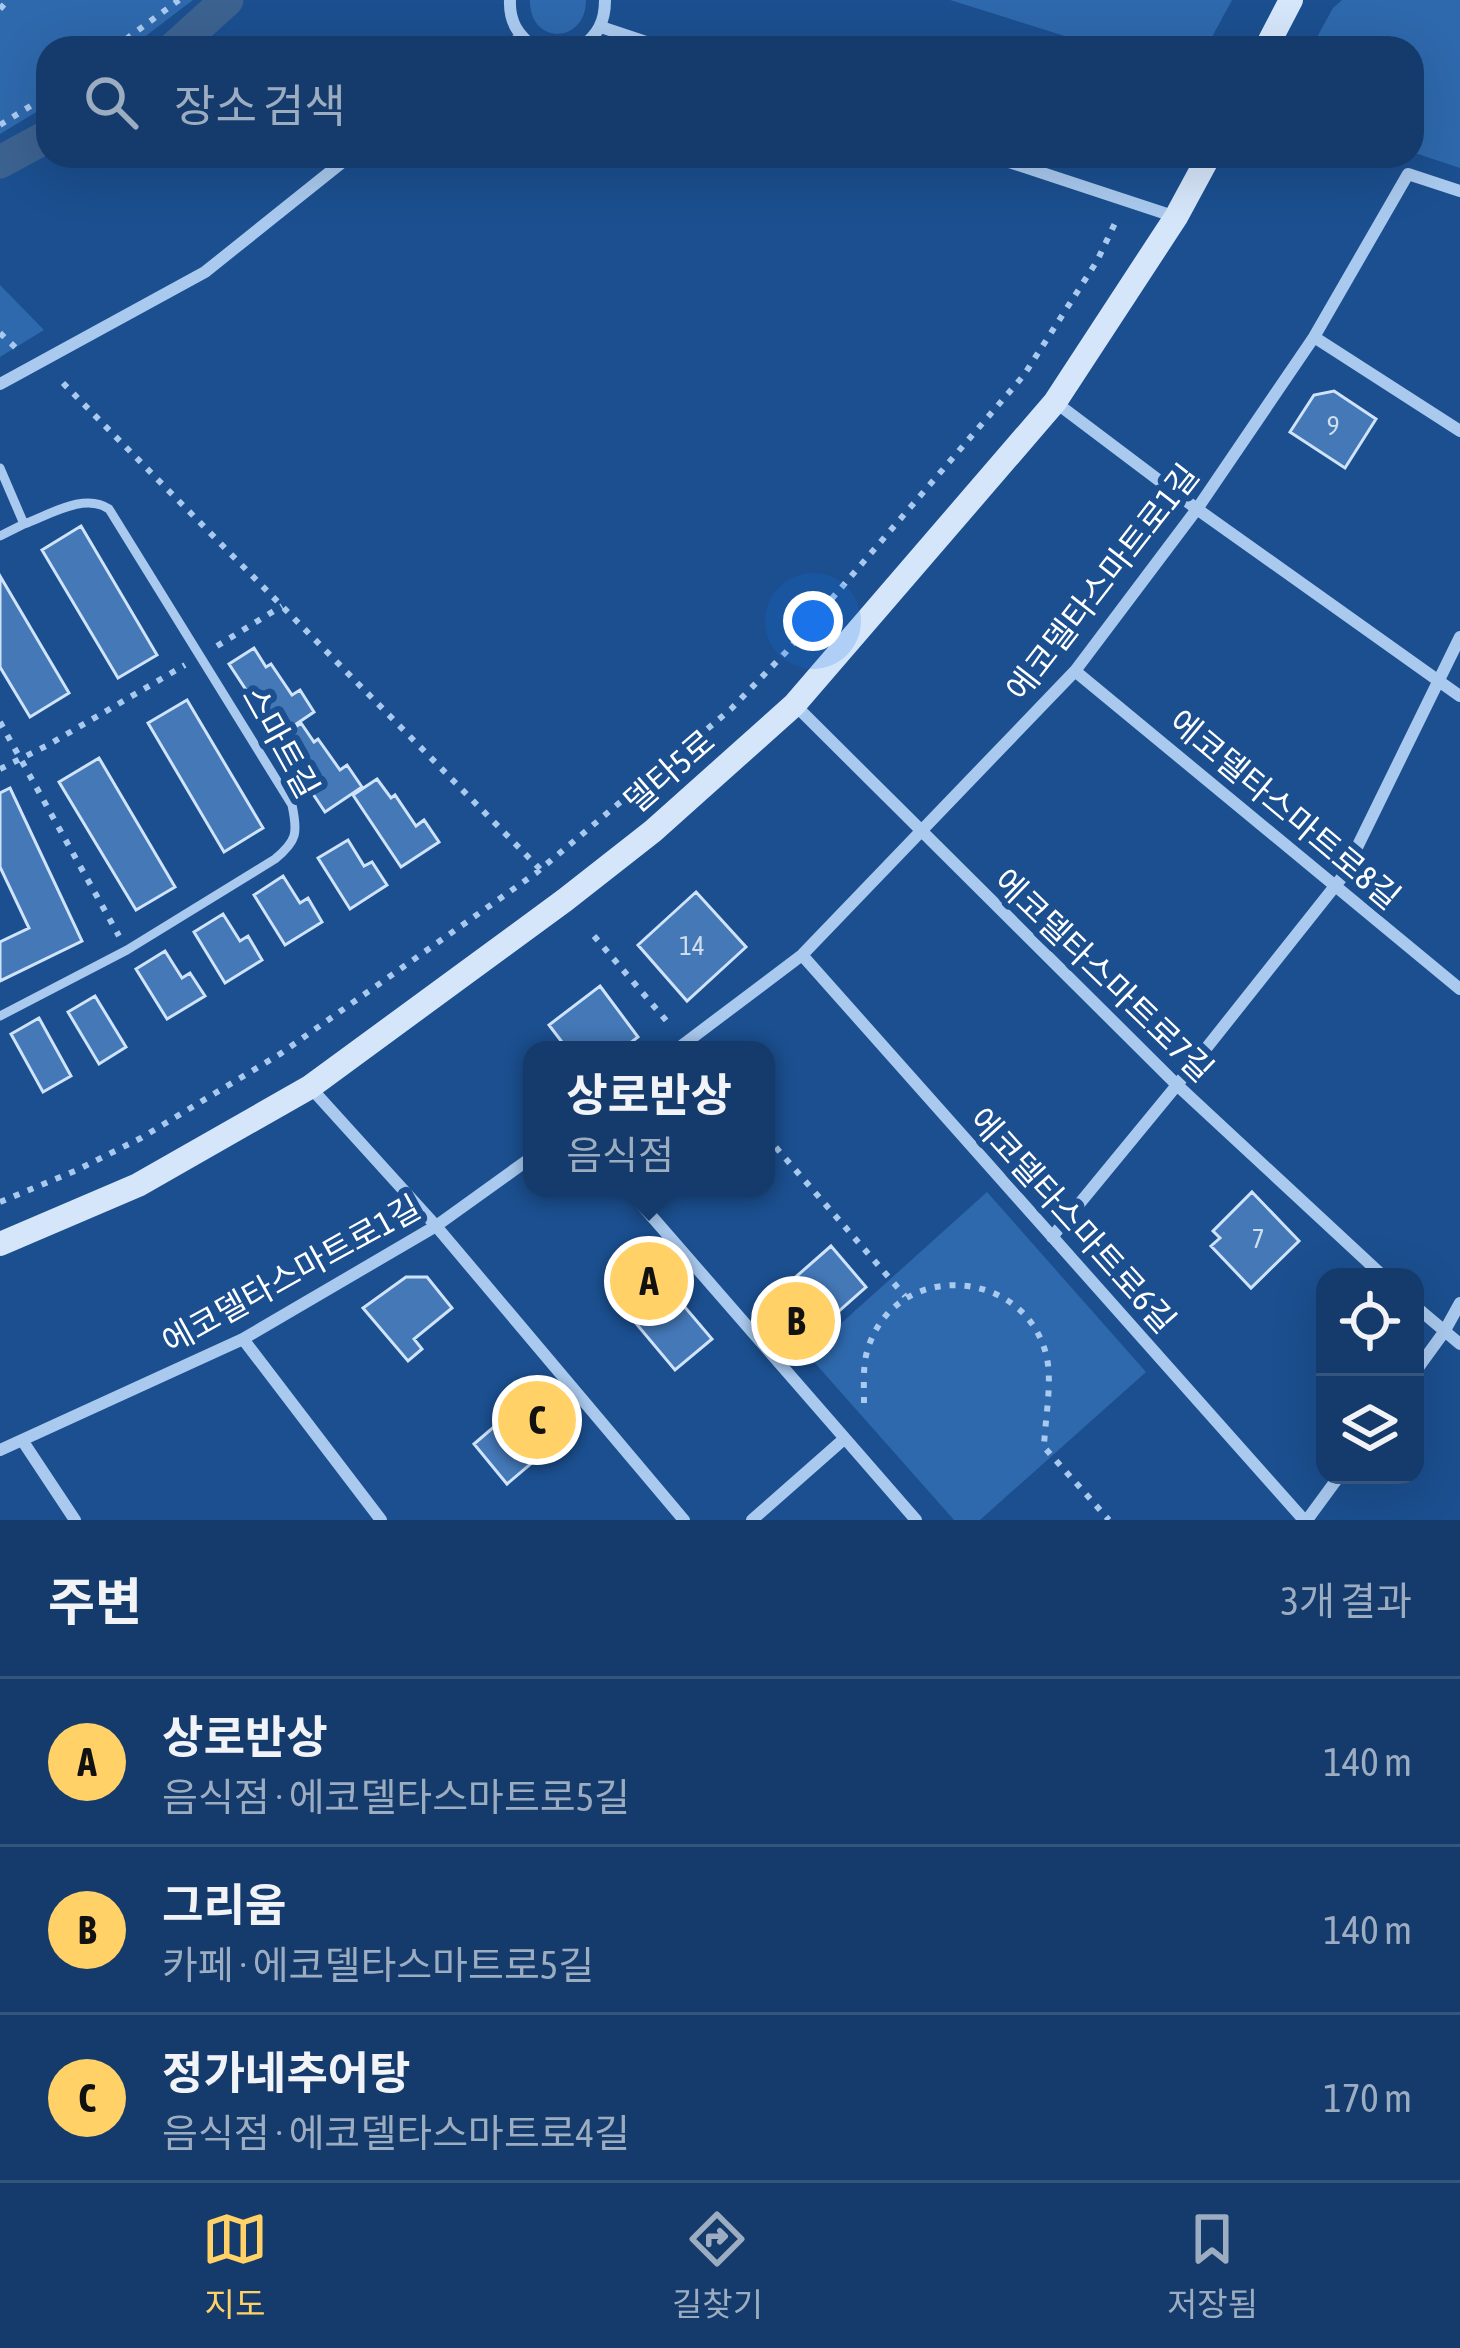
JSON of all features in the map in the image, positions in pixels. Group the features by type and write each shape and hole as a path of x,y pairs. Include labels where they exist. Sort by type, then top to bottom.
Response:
{"street":[{"path":"511,0 514,25 521,36"},
{"path":"595,36 605,0"},
{"path":"1272,36 1292,0"},
{"path":"601,27 628,36"},
{"path":"0,384 205,272 335,168"},
{"path":"1027,168 1176,217"},
{"name":"델타5로","path":"0,1244 138,1185 310,1087 653,831 794,704 1054,402 1176,217 1203,168"},
{"name":"에코델타스마트로1길","path":"688,1041 802,955 1075,671 1197,509 1314,338 1408,174 1460,190"},
{"path":"1314,338 1460,431"},
{"path":"1054,402 1460,696"},
{"path":"1052,1238 1342,876 1460,637"},
{"name":"에코델타스마트로8길","path":"1075,671 1460,989"},
{"name":"에코델타스마트로7길","path":"794,704 1177,1085 1374,1268"},
{"name":"에코델타스마트로6길","path":"802,955 1305,1520"},
{"path":"310,1087 436,1226 684,1520"},
{"name":"에코델타스마트로1길","path":"0,1450 243,1339 436,1226 523,1163"},
{"path":"634,1197 916,1520"},
{"path":"1424,1360 1460,1304"},
{"path":"1424,1314 1460,1344"},
{"path":"243,1339 381,1520"},
{"path":"752,1520 844,1439"},
{"path":"22,1440 75,1520"},
{"path":"1305,1520 1333,1484"}],"lane":[{"path":"0,469 24,524"},
{"name":"스마트길","path":"0,536 85,502 99,502 109,509 292,805 297,827 292,845 275,859 127,950 0,1016"}],"path":[{"path":"0,9 8,0"},
{"path":"130,36 178,0"},
{"path":"0,125 36,102"},
{"path":"0,1202 141,1138 280,1054 541,870 731,709 786,652 1024,375 1116,223"},
{"path":"0,333 21,353"},
{"path":"63,383 541,870"},
{"path":"0,770 282,606"},
{"path":"0,722 127,950"},
{"path":"594,936 670,1024"},
{"path":"775,1146 906,1297"},
{"path":"864,1403 864,1359 872,1334 906,1297 968,1284 992,1291 1022,1309 1038,1334 1048,1368 1044,1447 1109,1520"}],"shaded area":[{"path":"0,0 193,0 146,36 36,36 36,112 0,134"},
{"path":"530,0 586,0 584,15 568,32 547,32 532,15"},
{"path":"950,0 1232,0 1212,36 1065,36"},
{"path":"1342,0 1460,0 1460,168 1424,156 1424,36 1318,36"},
{"path":"0,285 44,330 0,357"},
{"path":"987,1192 1146,1372 980,1520 954,1520 807,1354"}],"building":[{"path":"1334,391 1376,419 1345,468 1290,432 1314,395"},
{"path":"81,526 157,655 118,678 42,550"},
{"path":"0,576 69,693 30,717 0,667"},
{"path":"254,648 292,695 300,690 314,712 277,737 229,664"},
{"path":"187,700 263,828 224,852 148,723"},
{"path":"301,723 340,770 347,765 362,787 325,812 277,740"},
{"path":"99,758 175,887 136,910 59,782"},
{"path":"377,779 391,798 395,795 416,826 424,820 439,842 401,867 353,795"},
{"path":"10,788 82,941 0,981 0,942 29,928 0,867 0,793"},
{"path":"348,840 364,866 372,862 387,885 350,909 318,858"},
{"path":"283,876 300,903 308,898 322,922 285,945 254,895"},
{"path":"696,892 746,947 687,1001 638,945"},
{"path":"223,914 240,941 248,936 262,960 225,983 194,932"},
{"path":"165,951 182,978 190,973 205,996 167,1019 136,969"},
{"path":"600,986 638,1037 633,1041 561,1041 549,1025"},
{"path":"95,996 126,1047 99,1064 68,1012"},
{"path":"39,1018 71,1076 43,1092 11,1034"},
{"path":"1252,1192 1299,1241 1251,1288 1211,1246 1220,1238 1213,1231"},
{"path":"831,1246 866,1287 803,1343 776,1313 799,1293 790,1282"},
{"path":"644,1259 712,1339 675,1370 608,1290"},
{"path":"406,1277 427,1277 452,1308 414,1339 422,1349 408,1361 363,1308"},
{"path":"532,1394 566,1434 507,1484 474,1444"}],"waterway":[{"path":"187,36 227,0"},
{"path":"0,162 36,142"}],"place":[{"name":"상로반상","path":"649,1281"},
{"name":"그리움","path":"796,1321"},
{"name":"정가네추어탕","path":"537,1420"}]}
